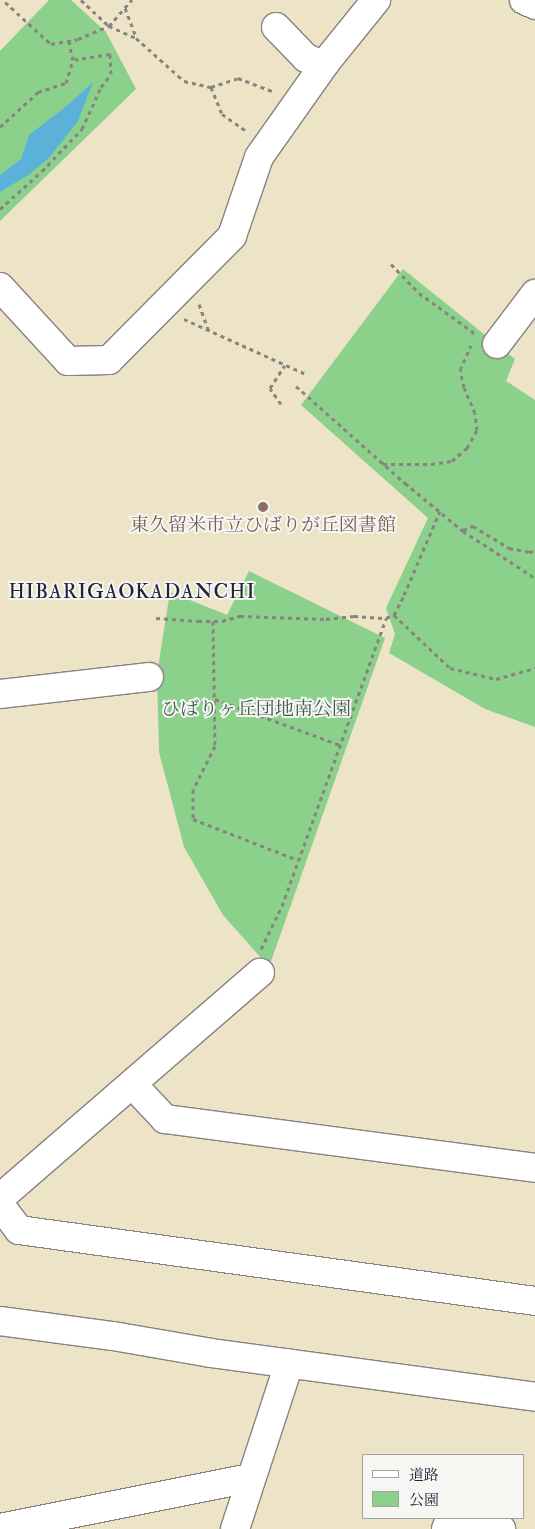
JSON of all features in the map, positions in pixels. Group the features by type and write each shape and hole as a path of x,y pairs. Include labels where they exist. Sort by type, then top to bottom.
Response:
{"street":[{"path":"0,287 68,361 109,360 232,236 258,157 326,62 376,0"},
{"path":"524,0 535,5"},
{"path":"276,27 306,58 316,62 326,62"},
{"path":"497,344 535,294"},
{"path":"0,694 149,677"},
{"path":"0,1198 132,1084 259,965"},
{"path":"132,1084 164,1119 535,1168"},
{"path":"0,1205 19,1230 535,1302"},
{"path":"0,1321 113,1336 211,1353 535,1397"},
{"path":"235,1529 250,1478 289,1364"},
{"path":"0,1528 88,1519 250,1478"},
{"path":"470,1519 501,1529"}],"path":[{"path":"81,0 108,26 136,38 184,81 212,87 238,78 298,101"},
{"path":"6,2 51,44 69,41 108,26 132,0"},
{"path":"125,8 136,38"},
{"path":"0,127 38,92 66,83 73,60 69,41"},
{"path":"0,209 42,171 82,129 101,87 111,74 110,54 73,60"},
{"path":"212,87 222,114 266,146"},
{"path":"383,464 431,464 452,461 467,448 477,430 475,413 464,387 460,370 472,342 473,332 419,293 391,264"},
{"path":"161,308 306,374"},
{"path":"281,404 270,388 285,365"},
{"path":"296,386 383,464 463,530 535,578"},
{"path":"156,618 213,621 240,616 326,619 354,616 386,618 394,615 440,511"},
{"path":"463,530 473,526 509,548 529,552 535,551"},
{"path":"394,615 450,668 496,679 535,668"},
{"path":"259,965 386,618"},
{"path":"213,621 215,746 193,790 193,819 298,860"},
{"path":"214,699 340,745"}],"green space":[{"path":"49,0 71,0 106,32 136,89 0,221 0,51"},
{"path":"403,269 515,359 506,381 535,400 535,727 485,709 389,653 395,634 386,608 428,518 301,405"},
{"name":"ひばりヶ丘団地南公園","path":"249,571 385,638 269,967 223,915 184,847 159,752 157,674 170,592 227,615"}],"water":[{"path":"93,82 78,121 49,158 27,176 0,192 0,175 21,159 29,135 69,104"}],"place":[{"name":"東久留米市立ひばりが丘図書館","path":"263,507"}],"district":[{"name":"HIBARIGAOKADANCHI","path":"132,591"}]}
